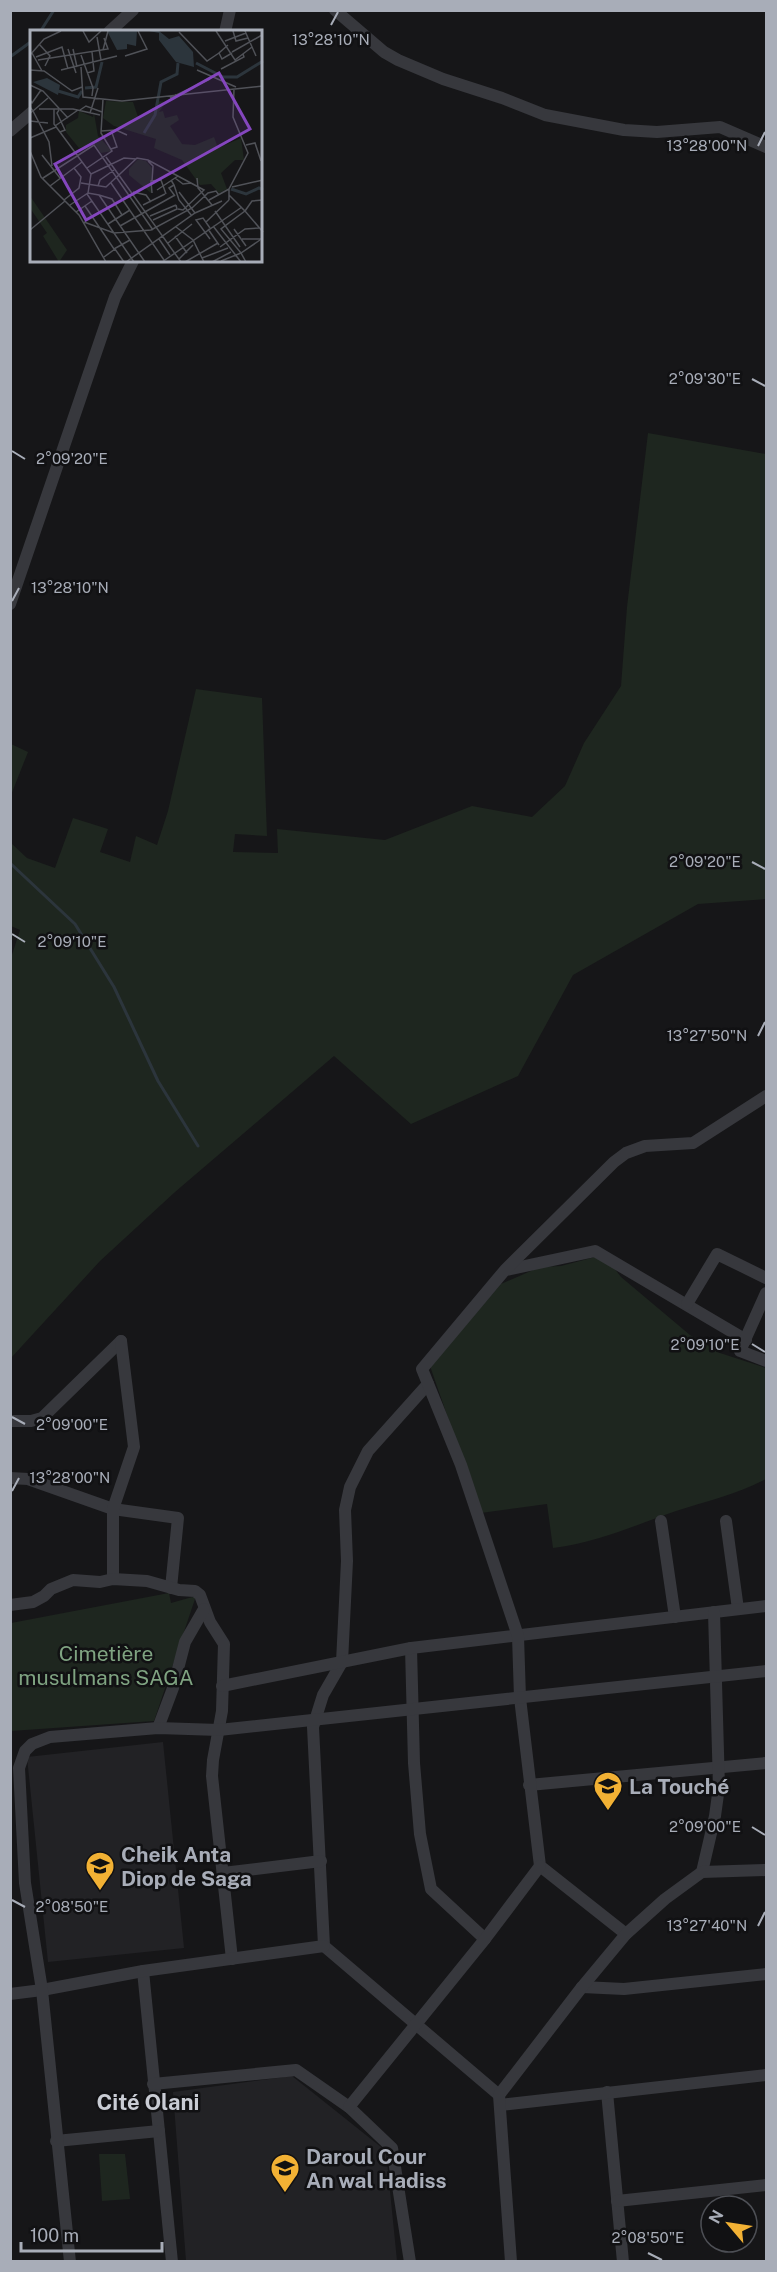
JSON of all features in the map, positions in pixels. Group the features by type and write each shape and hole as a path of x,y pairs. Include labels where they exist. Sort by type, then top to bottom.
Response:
{"street":[{"path":"111,30 133,10"},
{"path":"225,30 230,10"},
{"path":"335,10 393,57 443,79 545,115 624,130 657,132 720,126 766,147"},
{"path":"11,132 30,114"},
{"path":"10,604 115,297 132,262"},
{"path":"626,1934 540,1866 520,1698 518,1636 460,1465 422,1369 505,1270 614,1162 626,1153 645,1146 693,1143 766,1096"},
{"path":"505,1270 595,1251 746,1340"},
{"path":"687,1304 717,1254 766,1278"},
{"path":"766,1294 740,1351 766,1361"},
{"path":"10,1421 31,1421 42,1418 121,1341 134,1448 113,1509 113,1579"},
{"path":"428,1384 368,1451 350,1487 345,1510 347,1592 342,1662 324,1695 314,1720 324,1946 500,2100 607,2092 766,2075"},
{"path":"10,1478 28,1479 113,1509 178,1518 171,1588"},
{"path":"661,1521 675,1617"},
{"path":"726,1521 738,1610"},
{"path":"10,1605 33,1602 51,1589 73,1580 147,1581 171,1588 195,1591 200,1595 210,1622 224,1644 222,1711 212,1776 232,1959"},
{"path":"222,1686 411,1648 738,1610 764,1604"},
{"path":"158,1728 173,1688 185,1642 204,1609"},
{"path":"702,1872 717,1805 720,1767 714,1612"},
{"path":"411,1648 421,1841 431,1889 485,1939"},
{"path":"70,2262 42,1990 25,1883 19,1768 22,1756 32,1744 50,1737 158,1728 219,1730 766,1671"},
{"path":"529,1785 766,1762"},
{"path":"223,1873 321,1861"},
{"path":"349,2107 485,1939 540,1866"},
{"path":"511,2262 500,2100 582,1987 626,1934 664,1899 702,1872 766,1870"},
{"path":"10,1994 142,1971 324,1946"},
{"path":"142,1971 172,2262"},
{"path":"582,1987 624,1989 766,1974"},
{"path":"153,2084 296,2070 349,2107 392,2148 410,2262"},
{"path":"607,2092 623,2262"},
{"path":"57,2141 159,2131"},
{"path":"617,2201 766,2185"}],"shaded area":[{"path":"163,1742 184,1948 48,1962 27,1757"},
{"name":"Daroul Cour An wal Hadiss","path":"292,2076 386,2151 397,2261 186,2261 173,2092"}],"green space":[{"path":"648,433 766,454 766,899 698,904 573,975 518,1076 411,1124 334,1056 175,1192 100,1261 11,1358 10,961 20,930 11,926 11,843 27,858 55,868 73,818 108,829 100,852 130,862 136,836 157,845 168,811 196,689 262,698 267,836 235,834 233,852 278,853 277,829 385,840 472,806 532,817 565,786 584,743 621,686 627,607"},
{"path":"11,744 28,752 11,795"},
{"path":"595,1257 614,1268 621,1277 690,1335 720,1353 766,1368 766,1479 733,1493 616,1533 586,1542 553,1548 547,1504 481,1513 430,1366 501,1284 540,1267 561,1266"},
{"name":"Cimetière musulmans SAGA","path":"169,1593 171,1603 196,1596 154,1721 11,1731 11,1623"},
{"path":"99,2154 125,2154 130,2199 102,2201"}],"waterway":[{"path":"41,30 54,10"},
{"path":"10,57 30,42"},
{"path":"10,863 75,924 114,987 158,1081 198,1146"}],"place":[{"name":"La Touché","path":"608,1812"},
{"name":"Cheik Anta Diop de Saga","path":"100,1892"},
{"name":"Daroul Cour An wal Hadiss","path":"285,2194"}],"district":[{"name":"Cité Olani","path":"148,2102"}]}
